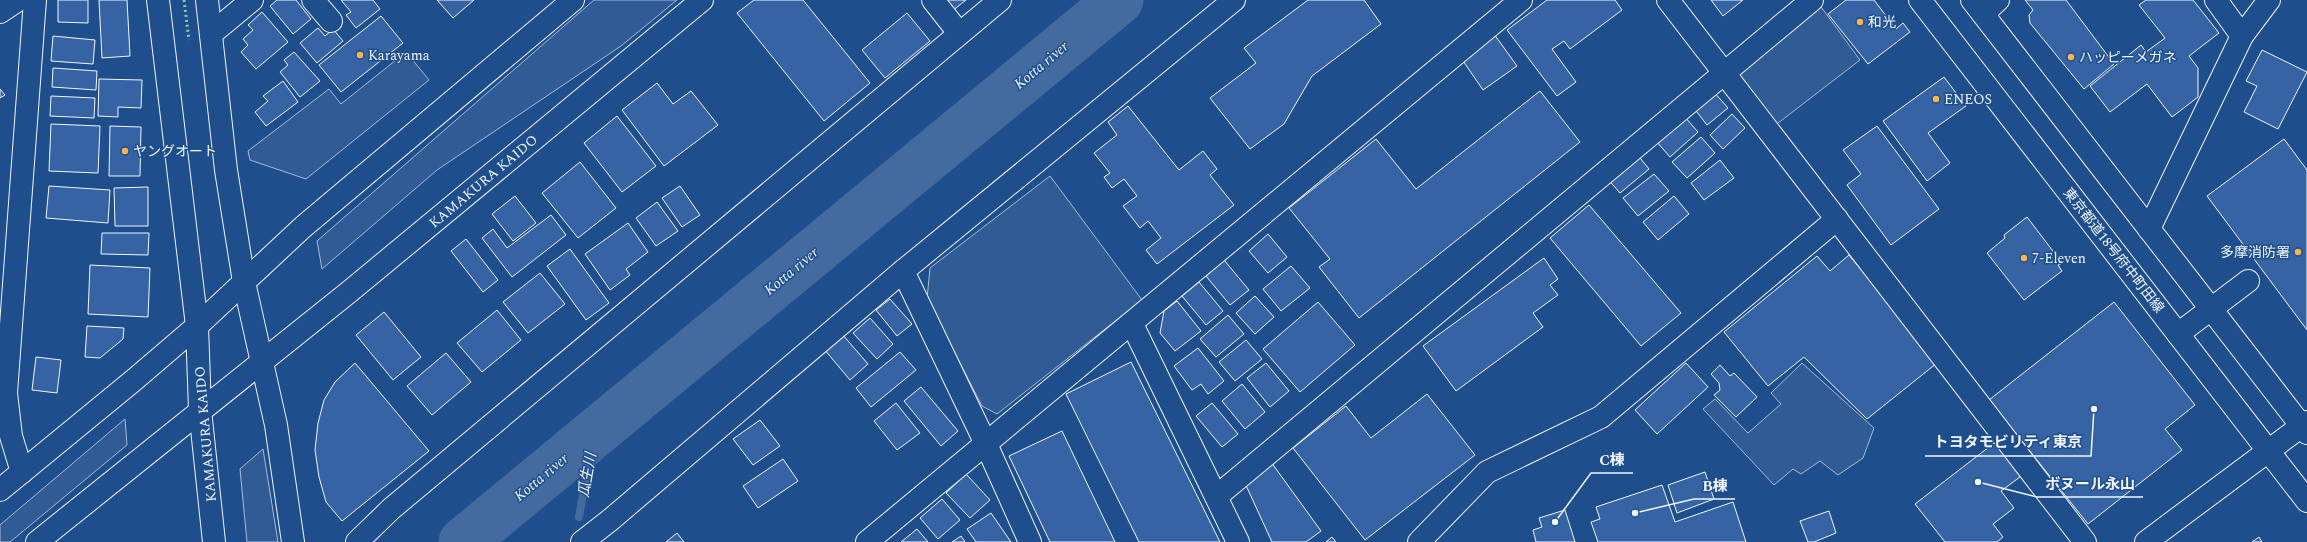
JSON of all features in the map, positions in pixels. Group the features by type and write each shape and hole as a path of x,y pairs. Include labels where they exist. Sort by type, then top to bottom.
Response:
{"street":[{"path":"0,12 18,0"},
{"path":"22,472 11,436 6,393 35,0"},
{"name":"KAMAKURA KAIDO","path":"158,0 197,326 200,410 214,542"},
{"path":"207,0 226,170 244,282 276,425 293,542"},
{"path":"211,34 252,0"},
{"path":"313,0 331,21"},
{"path":"0,490 197,326 304,227 573,0"},
{"name":"KAMAKURA KAIDO","path":"37,542 349,292 702,0"},
{"path":"932,0 959,33"},
{"path":"357,542 391,510 1000,0"},
{"path":"582,542 609,521 903,271 1234,0"},
{"path":"867,542 1132,324 1521,0"},
{"path":"1668,0 2085,542"},
{"path":"1217,496 1812,0"},
{"name":"東京都道18号府中町田線","path":"1920,0 2307,501"},
{"path":"2216,0 2242,36"},
{"path":"2149,229 2242,36 2269,0"},
{"path":"1984,5 2149,229 2305,427 2268,450 2146,542"},
{"path":"1419,542 1487,472 1601,417 1837,219"},
{"path":"0,233 19,221"},
{"path":"903,271 986,444 1030,542"},
{"path":"2178,334 2248,281"},
{"path":"1132,324 1217,496 1238,542"},
{"path":"604,542 609,521"}],"shaded area":[{"path":"594,0 677,0 621,46 437,170 322,269 317,241"},
{"path":"1816,0 1860,60 1769,130 1724,72"},
{"path":"406,52 429,80 306,179 250,160 248,151 329,89 341,104"},
{"path":"1050,176 1142,300 997,414 982,406 927,299 930,268"},
{"path":"1802,363 1874,428 1863,458 1838,475 1820,461 1801,474 1793,469 1774,485 1703,409 1715,399 1748,433 1781,404 1771,393"},
{"path":"125,419 127,445 10,542 0,542 0,525"},
{"path":"263,449 278,542 247,542 240,469"}],"building":[{"path":"58,0 88,0 88,23 58,22"},
{"path":"99,0 127,0 130,56 102,58"},
{"path":"277,0 296,0 311,19 293,34 270,6"},
{"path":"341,0 373,0 380,9 356,28 346,15 351,12"},
{"path":"437,0 474,0 453,18"},
{"path":"754,0 803,0 870,83 824,121 737,13"},
{"path":"943,0 966,0 952,11"},
{"path":"1308,0 1364,0 1381,24 1312,76 1284,124 1250,149 1210,98 1256,63 1244,48"},
{"path":"1547,0 1615,0 1622,10 1570,49 1564,41 1552,49 1576,82 1557,96 1507,30"},
{"path":"1711,0 1743,0 1723,16"},
{"path":"1846,0 1874,0 1896,29 1903,23 1910,32 1868,64 1828,14"},
{"path":"2025,0 2066,0 2114,64 2084,89 2030,23 2029,15 2033,10"},
{"path":"2146,0 2193,0 2219,33 2189,56 2198,68 2198,97 2172,117 2147,84 2110,112 2090,86 2141,45 2146,52 2165,38 2139,5"},
{"path":"262,12 288,42 256,69 241,52 248,45 243,39 253,30 248,25"},
{"path":"907,13 930,41 885,78 862,50"},
{"path":"381,16 403,43 341,92 319,65"},
{"path":"318,28 325,36 333,29 343,41 317,63 300,43"},
{"path":"1494,34 1517,66 1483,90 1461,58"},
{"path":"53,36 95,40 93,64 51,61"},
{"path":"2262,50 2307,72 2278,129 2244,112 2257,86 2246,81"},
{"path":"294,52 320,81 300,97 280,72 288,65 284,60"},
{"path":"53,68 97,71 96,90 52,87"},
{"path":"1944,77 1966,106 1928,133 1950,163 1927,181 1883,121"},
{"path":"99,79 142,80 141,108 118,107 118,117 98,116"},
{"path":"283,81 298,102 266,126 255,112 268,101 263,96"},
{"path":"657,83 673,104 691,91 718,125 664,166 622,110"},
{"path":"0,89 5,95 0,98"},
{"path":"1540,91 1580,142 1359,318 1319,267 1330,259 1289,208 1376,139 1416,189"},
{"path":"1713,91 1728,108 1707,125 1693,107"},
{"path":"51,96 95,98 94,118 50,116"},
{"path":"1128,106 1179,170 1203,151 1217,169 1210,175 1234,205 1157,264 1146,250 1161,238 1148,221 1140,228 1123,206 1137,196 1124,179 1112,188 1104,177 1110,173 1094,153 1117,135 1108,122"},
{"path":"1732,114 1745,128 1723,149 1710,135"},
{"path":"617,116 656,166 622,192 584,143"},
{"path":"1684,116 1698,132 1670,157 1656,141"},
{"path":"51,124 100,126 98,173 49,171"},
{"name":"ヤングオート","path":"110,126 141,127 140,176 109,176"},
{"path":"1877,126 1939,209 1891,245 1847,185 1861,174 1843,150"},
{"path":"1701,137 1715,153 1687,178 1672,162"},
{"path":"2284,139 2307,170 2307,330 2207,196"},
{"path":"1636,153 1649,169 1620,193 1606,177"},
{"path":"1720,160 1734,178 1704,200 1691,183"},
{"path":"580,162 616,208 578,238 542,193"},
{"path":"1654,174 1669,191 1638,216 1623,198"},
{"path":"49,186 110,190 108,223 46,218"},
{"path":"680,186 700,215 682,227 662,198"},
{"path":"148,187 148,226 115,226 114,188"},
{"path":"515,196 536,223 513,241 492,214"},
{"path":"1674,196 1689,214 1658,240 1643,222"},
{"path":"657,202 678,231 656,246 636,218"},
{"path":"1589,205 1681,313 1641,346 1550,238"},
{"path":"551,215 566,235 512,277 482,238 493,229 507,248"},
{"name":"7-Eleven","path":"2027,217 2062,263 2058,265 2062,271 2024,300 1987,253 2005,238 2004,235"},
{"path":"628,223 648,252 626,269 630,275 610,290 585,254"},
{"path":"102,233 149,233 148,255 101,254"},
{"path":"1268,234 1287,257 1268,273 1249,251"},
{"path":"466,239 498,280 483,292 451,251"},
{"path":"570,249 609,303 586,320 547,266"},
{"path":"1849,255 1937,363 1867,419 1804,357 1768,386 1724,332 1817,256 1830,271"},
{"path":"1544,258 1558,279 1550,285 1558,295 1533,313 1543,327 1456,391 1423,346"},
{"path":"1224,260 1249,290 1230,305 1206,276"},
{"path":"90,265 150,268 148,317 88,314"},
{"path":"1291,266 1310,288 1281,311 1263,289"},
{"path":"540,273 565,304 528,333 503,302"},
{"path":"1199,282 1223,311 1206,325 1182,296"},
{"path":"1255,296 1274,317 1255,334 1236,313"},
{"path":"890,299 912,324 897,336 876,310"},
{"path":"1177,301 1201,331 1175,351 1160,333 1164,311"},
{"path":"1318,302 1355,345 1300,392 1263,349"},
{"path":"2114,302 2195,405 2165,429 2182,450 2088,524 1989,400"},
{"path":"497,310 521,340 482,372 457,343"},
{"path":"384,312 421,357 393,380 356,335"},
{"path":"1228,315 1244,334 1216,357 1200,339"},
{"path":"870,318 893,344 877,359 853,333"},
{"path":"87,326 124,328 123,339 100,358 85,357"},
{"path":"842,334 868,364 850,380 824,349"},
{"path":"1246,340 1262,359 1235,381 1219,362"},
{"path":"1198,348 1224,381 1208,394 1201,384 1192,390 1174,366"},
{"path":"900,352 916,370 871,407 856,388"},
{"path":"446,353 471,382 432,415 407,386"},
{"path":"36,357 61,360 57,393 32,390"},
{"path":"1131,362 1220,542 1139,542 1066,394"},
{"path":"355,363 429,451 342,521 326,502 319,477 315,450 318,423 324,400 335,382"},
{"path":"1266,363 1289,391 1270,407 1247,378"},
{"path":"1686,363 1708,387 1657,434 1635,410"},
{"path":"1720,365 1730,376 1734,373 1757,397 1736,417 1714,395 1720,390 1719,383 1711,374"},
{"path":"1242,384 1265,412 1245,429 1222,401"},
{"path":"921,387 958,431 941,446 904,401"},
{"path":"1427,394 1475,455 1365,540 1293,448 1346,406 1371,438"},
{"path":"896,403 920,433 897,450 874,421"},
{"path":"1212,403 1238,434 1222,447 1196,416"},
{"path":"760,420 780,446 753,465 733,439"},
{"path":"1062,431 1115,542 1050,542 1009,456"},
{"path":"1998,440 2024,474 2001,491 2014,508 1993,524 2003,537 1997,542 1945,542 1915,504"},
{"path":"783,459 798,481 758,508 743,486"},
{"path":"1271,462 1321,531 1306,542 1272,542 1244,481"},
{"path":"1705,472 1714,499 1677,513 1668,485"},
{"path":"966,474 990,500 970,518 946,493"},
{"path":"1662,485 1675,522 1733,502 1746,542 1598,542 1591,522 1600,519 1596,507"},
{"path":"942,499 960,520 938,539 920,518"},
{"path":"1565,510 1575,542 1536,542 1533,530 1542,527 1539,518"},
{"path":"1829,511 1836,533 1814,542 1808,542 1800,521"},
{"path":"991,513 1011,542 976,542 967,529"},
{"path":"917,529 928,542 901,542"},
{"path":"677,533 684,542 666,542"},
{"path":"961,536 965,542 952,542"},
{"path":"1332,537 1336,542 1326,542"},
{"path":"2259,537 2262,542 2252,542"}],"waterway":[{"name":"Kotta river","path":"463,542 1119,0"},
{"name":"瓜生川","path":"579,517 594,433"}],"hedge":[{"path":"184,0 189,40"}],"place":[{"name":"和光","path":"1860,22"},
{"name":"Karayama","path":"360,55"},
{"name":"ハッピーメガネ","path":"2071,57"},
{"name":"ENEOS","path":"1936,99"},
{"name":"ヤングオート","path":"125,151"},
{"name":"多摩消防署","path":"2298,252"},
{"name":"7-Eleven","path":"2024,258"},
{"name":"トヨタモビリティ東京","path":"2094,409"},
{"name":"ボヌール永山","path":"1978,482"},
{"name":"B棟","path":"1635,513"},
{"name":"C棟","path":"1555,522"}]}
